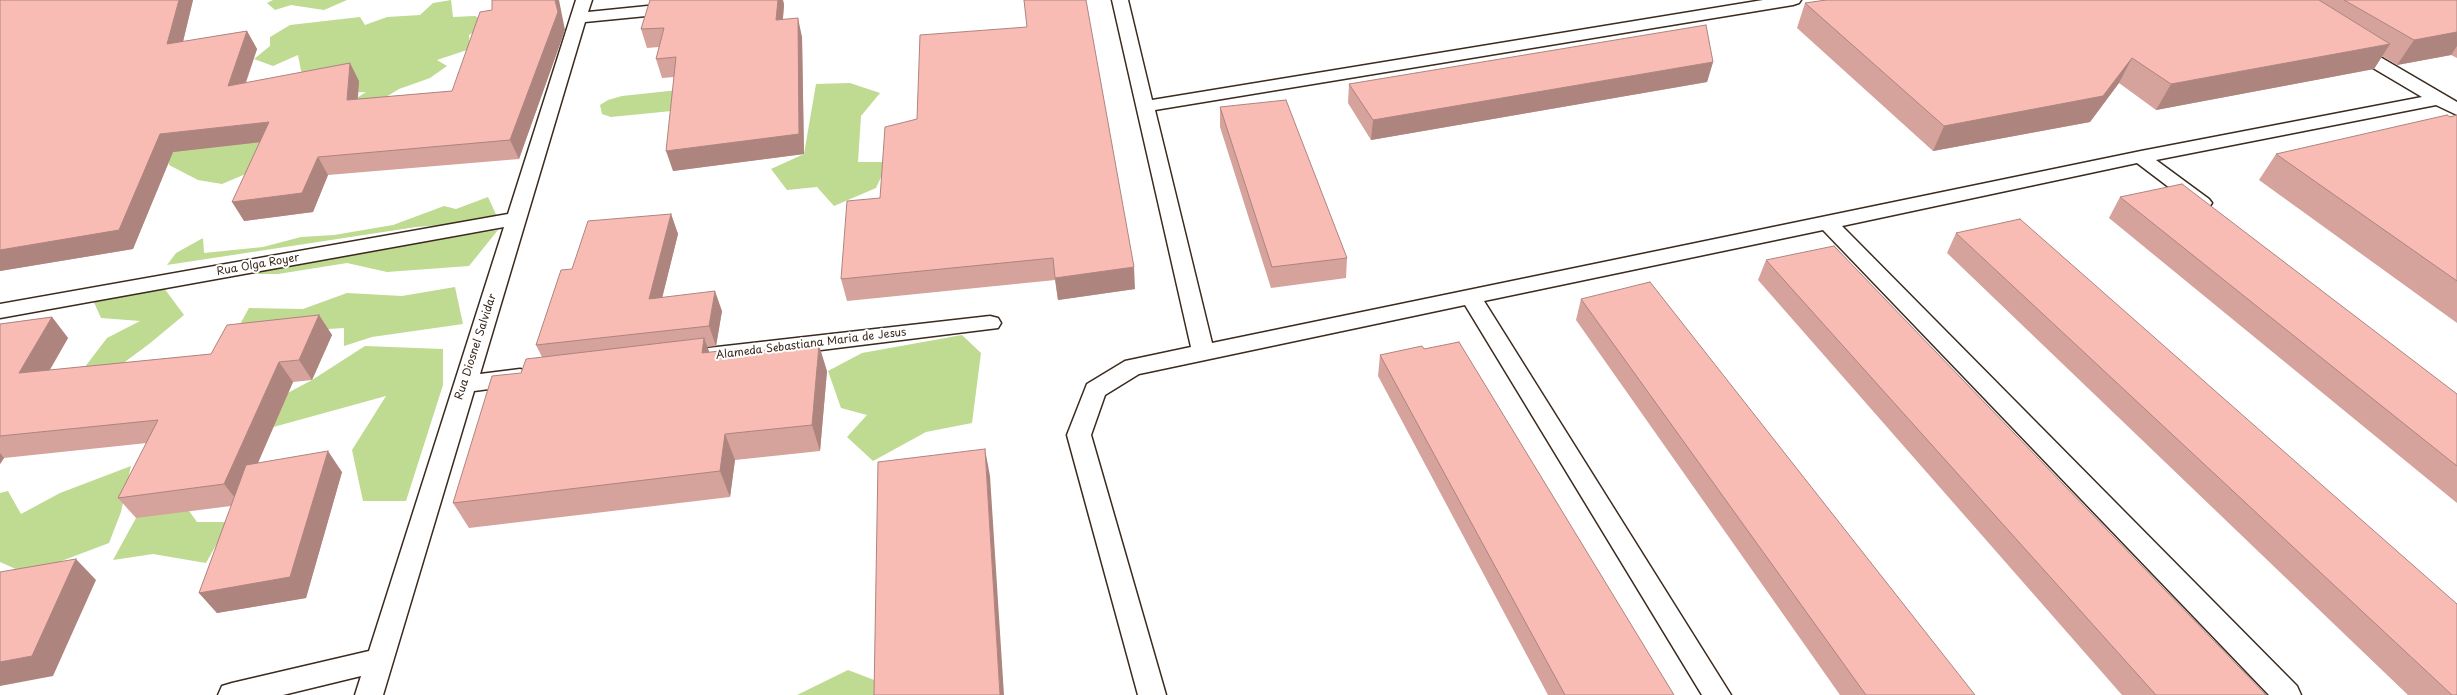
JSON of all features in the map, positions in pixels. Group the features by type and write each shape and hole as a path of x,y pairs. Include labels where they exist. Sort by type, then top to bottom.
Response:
{"street":[{"path":"1120,0 1203,352"},
{"path":"1146,106 1793,0"},
{"path":"581,9 693,7"},
{"name":"Rua Diosnel Salvidar","path":"369,695 581,9"},
{"path":"2338,40 2457,110"},
{"path":"1152,695 1079,435 1095,390 1134,367 2141,157 2438,99"},
{"path":"2141,157 2217,214"},
{"name":"Rua Olga Royer","path":"0,311 516,219"},
{"path":"1827,222 2287,695"},
{"path":"1471,297 1717,695"},
{"name":"Alameda Sebastiana Maria de Jesus","path":"684,359 990,323"},
{"path":"464,384 542,375"},
{"path":"232,695 379,660"}],"green space":[{"path":"273,0 347,0 324,10 291,5 275,10 267,3"},
{"path":"451,0 453,17 475,16 491,23 469,35 470,49 437,60 447,66 430,78 399,89 381,100 337,111 366,92 336,93 301,71 298,55 273,66 254,59 270,46 270,37 290,25 360,17 365,25 387,17 420,15 433,3"},
{"path":"850,83 880,93 861,116 858,162 888,162 876,188 834,206 817,187 787,190 771,169 804,154 816,84"},
{"path":"678,90 702,108 611,117 602,114 600,105 608,100 622,96"},
{"path":"252,134 266,150 255,170 222,184 198,180 169,165 170,145"},
{"path":"488,197 499,221 416,227 167,265 176,253 203,238 204,253 263,247 301,237 334,235 393,225 444,206 456,209"},
{"path":"498,230 469,266 387,272 347,263 278,274 229,274"},
{"path":"161,284 184,315 114,370 81,372 107,338 140,321 101,318 92,298"},
{"path":"455,287 463,324 372,337 344,346 344,328 234,335 249,308 303,309 347,293 402,296"},
{"path":"962,335 981,353 972,423 926,432 873,461 847,437 867,415 841,408 828,371 862,353"},
{"path":"365,346 443,349 443,385 406,501 363,501 352,450 386,396 208,445 267,404 312,380"},
{"path":"131,466 121,512 109,543 27,574 0,562 0,493 8,491 21,514 60,493"},
{"path":"179,497 197,522 229,522 206,563 153,554 113,560 136,518"},
{"path":"848,670 903,691 904,695 797,695"}],"building":[{"path":"0,0 179,0 167,44 247,31 228,86 350,63 347,100 452,91 480,12 492,10 492,0 555,0 558,12 510,140 318,157 302,193 232,202 269,122 160,134 119,230 0,250"},
{"path":"650,0 778,0 776,20 798,18 799,134 666,151 676,57 656,59 664,28 641,29"},
{"path":"1024,0 1086,0 1134,267 1055,278 1053,258 841,279 847,201 880,198 885,127 917,119 920,35 1027,27"},
{"path":"1826,0 2319,0 2390,44 2171,84 2132,58 2103,96 1944,126 1805,3"},
{"path":"2344,0 2457,0 2457,32 2414,40"},
{"path":"1706,25 1713,62 1373,120 1349,84"},
{"path":"1286,100 1347,258 1272,267 1220,107"},
{"path":"2447,115 2450,117 2457,115 2457,281 2276,154"},
{"path":"2182,184 2457,394 2457,466 2120,197"},
{"path":"671,214 649,299 715,291 709,326 536,345 561,270 572,269 588,221"},
{"path":"2020,219 2457,604 2457,695 2452,695 1956,233"},
{"path":"1834,246 2266,695 2156,695 1766,260"},
{"path":"1650,282 1975,695 1866,695 1581,299"},
{"path":"319,315 299,360 279,362 224,484 118,498 158,420 0,436 0,324 52,317 19,373 211,354 227,325"},
{"path":"704,338 702,353 737,349 736,353 819,345 812,425 725,434 720,471 453,503 492,376 521,373 526,359"},
{"path":"1459,342 1674,695 1565,695 1380,355 1422,346 1424,349"},
{"path":"985,449 1000,695 874,695 878,462"},
{"path":"328,451 290,577 199,593 246,465"},
{"path":"76,559 32,656 0,662 0,572"}]}
